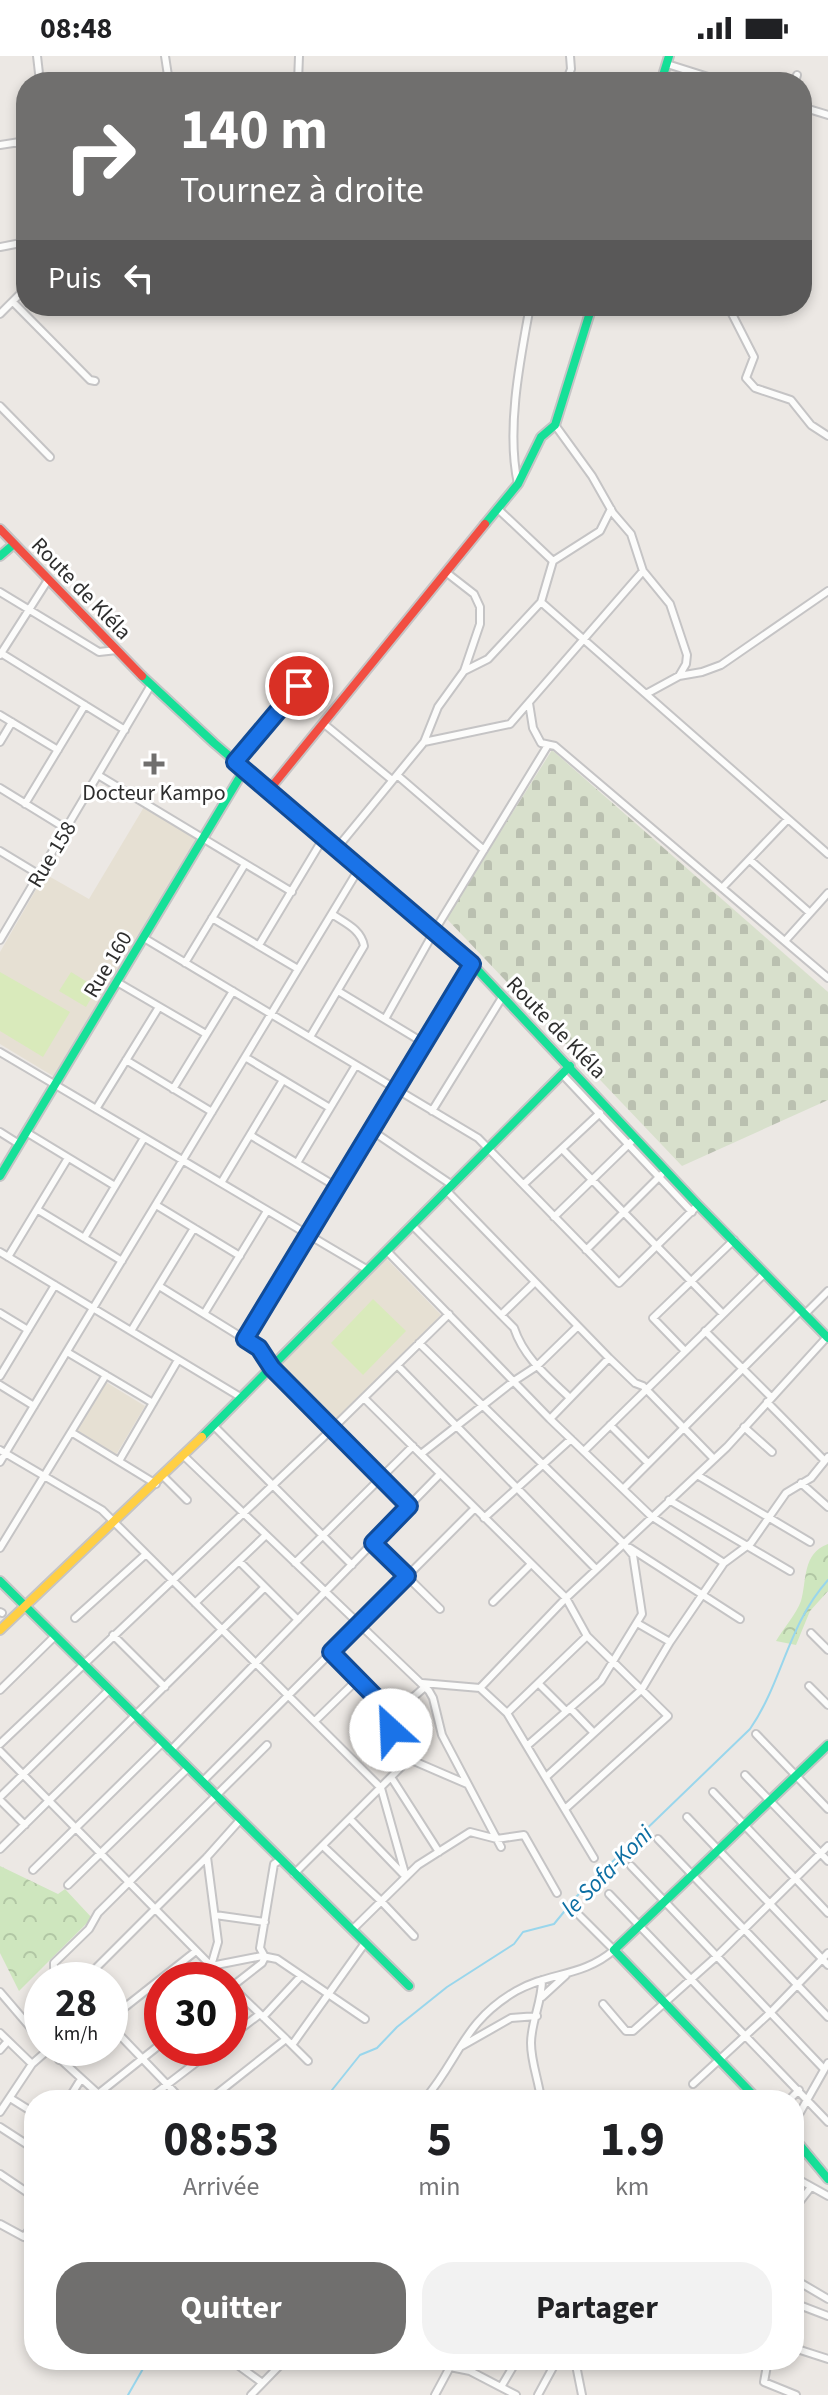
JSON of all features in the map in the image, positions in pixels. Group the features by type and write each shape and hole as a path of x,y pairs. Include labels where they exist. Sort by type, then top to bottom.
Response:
{"street":[{"path":"668,60 699,72"},
{"path":"0,314 16,299"},
{"path":"13,302 16,305"},
{"path":"27,316 90,380 95,381"},
{"path":"518,484 512,458 521,355 528,316"},
{"path":"269,790 518,484 541,437 555,425 589,316"},
{"path":"733,316 754,357 746,378 755,388 791,400 811,425 828,436"},
{"path":"0,406 50,457"},
{"path":"555,425 631,534 643,571 670,604 687,655 679,676"},
{"path":"498,509 553,561"},
{"path":"464,671 488,659 541,602 553,561 600,531 611,509"},
{"name":"Route de Kléla","path":"0,529 151,685 244,770 472,964 570,1066 695,1208 734,1240 828,1338"},
{"path":"0,546 12,542"},
{"path":"0,556 12,542"},
{"path":"424,742 499,729 510,724 643,571"},
{"path":"337,848 424,742 438,707 464,671 480,624 480,607 474,594 447,573"},
{"path":"48,580 0,654 125,730"},
{"path":"646,694 679,676 721,665 828,591"},
{"path":"0,592 99,652 117,650"},
{"path":"541,602 828,854"},
{"name":"Rue 158","path":"0,940 151,685"},
{"path":"235,762 299,686"},
{"path":"529,703 533,728 541,743 555,746 828,978"},
{"path":"25,804 85,705"},
{"path":"0,715 58,750"},
{"path":"0,742 12,722"},
{"path":"323,723 484,850"},
{"path":"385,1019 435,930 548,745"},
{"name":"Rue 160","path":"0,1176 244,770"},
{"path":"98,775 292,892"},
{"path":"0,788 65,828"},
{"path":"722,888 788,819"},
{"path":"259,945 324,837"},
{"path":"0,851 38,874"},
{"path":"750,860 810,913"},
{"path":"185,963 245,864"},
{"path":"0,1462 3,1451 34,1406 360,867"},
{"path":"785,941 828,893"},
{"path":"310,1037 364,946 363,938 356,930 332,914"},
{"path":"212,918 298,969"},
{"path":"144,938 488,1147 619,1283 695,1208"},
{"path":"245,1339 472,964"},
{"path":"117,982 206,1034"},
{"path":"173,1089 233,991"},
{"path":"338,991 424,1043"},
{"path":"432,1111 503,996"},
{"path":"96,1109 159,1007"},
{"path":"0,1052 368,1270"},
{"path":"245,1057 330,1108"},
{"path":"126,1060 212,1112"},
{"path":"297,1163 356,1065"},
{"path":"0,1630 156,1484 570,1066"},
{"path":"554,1217 632,1140 562,1074"},
{"path":"221,1183 283,1080"},
{"path":"524,1184 600,1113"},
{"path":"371,1130 449,1188 609,1358 646,1390 714,1459"},
{"path":"0,1132 19,1144"},
{"path":"26,1132 115,1186"},
{"path":"250,1135 337,1187"},
{"path":"84,1238 144,1138"},
{"path":"562,1149 723,1314"},
{"path":"8,1257 68,1158"},
{"path":"586,1250 663,1173"},
{"path":"156,1205 240,1256"},
{"path":"38,1210 122,1261"},
{"path":"204,1314 267,1211"},
{"path":"413,1226 514,1328 519,1344 570,1398"},
{"path":"131,1331 194,1228"},
{"path":"685,1351 653,1318 734,1240"},
{"path":"387,1251 550,1419 651,1516 724,1563"},
{"path":"0,1252 242,1398"},
{"path":"584,1451 765,1273"},
{"path":"501,1315 535,1282"},
{"path":"0,1376 55,1285"},
{"path":"159,1286 259,1348 272,1368 409,1506"},
{"path":"623,1489 743,1368 828,1291"},
{"path":"0,1313 28,1330"},
{"path":"0,1744 449,1314"},
{"path":"421,1454 537,1366 578,1326"},
{"path":"546,1777 642,1689 724,1563 747,1546 786,1493 811,1478 827,1458 705,1331"},
{"path":"480,1688 566,1598 714,1459 828,1338"},
{"path":"419,1343 633,1555 642,1614 601,1681 528,1745"},
{"path":"67,1352 153,1403"},
{"path":"550,1419 609,1358"},
{"path":"119,1461 178,1360"},
{"path":"397,1365 596,1569"},
{"path":"0,1548 106,1375"},
{"path":"0,1385 34,1406"},
{"path":"364,1398 566,1598 587,1636 668,1716 565,1809"},
{"path":"610,1425 648,1463"},
{"path":"214,1426 352,1565"},
{"path":"744,1427 772,1452"},
{"path":"71,1432 156,1484"},
{"path":"484,1518 571,1439"},
{"path":"295,1563 413,1446"},
{"path":"3,1451 102,1510 381,1788 406,1877"},
{"path":"184,1456 425,1685 433,1698 442,1735 501,1847"},
{"path":"170,1751 440,1474"},
{"path":"697,1475 810,1542"},
{"path":"163,1476 187,1500"},
{"path":"801,1483 828,1507"},
{"path":"669,1500 790,1571"},
{"path":"202,1782 475,1508"},
{"path":"195,1603 266,1535"},
{"path":"373,1543 440,1609"},
{"path":"623,1543 740,1619"},
{"path":"75,1618 146,1554"},
{"path":"239,1561 298,1620"},
{"path":"493,1602 531,1564"},
{"path":"0,1581 409,1986"},
{"path":"0,1849 265,1587"},
{"path":"637,1623 670,1642"},
{"path":"811,1633 828,1650"},
{"path":"113,1635 165,1687"},
{"path":"0,1690 55,1636"},
{"path":"507,1713 587,1636"},
{"path":"331,1652 393,1715"},
{"path":"315,1721 358,1679"},
{"path":"538,1683 594,1733"},
{"path":"467,1784 409,1759 389,1740 393,1715 425,1685 480,1688 507,1713 594,1858"},
{"path":"809,1686 828,1705"},
{"path":"25,1825 0,1799 109,1690"},
{"path":"756,1734 828,1809"},
{"path":"33,1870 162,1743"},
{"path":"55,1962 89,1929 98,1913 267,1745"},
{"path":"430,2090 477,2021 494,2005 542,1980 601,1961 826,1750"},
{"path":"0,1751 207,1962"},
{"path":"294,1874 409,1759"},
{"path":"68,1885 188,1768"},
{"path":"745,1775 828,1861"},
{"path":"391,1777 439,1852"},
{"path":"713,1792 828,1913"},
{"path":"687,1817 826,1959 693,2084"},
{"path":"350,1819 406,1877"},
{"path":"102,1962 240,1820"},
{"path":"352,1930 418,1865 470,1832 497,1839 524,1835 557,1893"},
{"path":"658,1839 828,2017"},
{"path":"323,1846 414,1936"},
{"path":"603,2004 629,2032 717,1956 828,1846"},
{"path":"207,1857 218,1942 212,1962"},
{"path":"265,1957 260,1948 274,1864 280,1860"},
{"path":"631,1866 826,2066 804,2105"},
{"path":"609,1894 799,2090"},
{"path":"215,1915 265,1922"},
{"path":"580,1916 748,2090"},
{"path":"292,2045 365,1943"},
{"path":"128,2005 196,1951"},
{"path":"248,1973 265,1957"},
{"path":"235,1962 265,1957 277,1959 365,2019"},
{"path":"542,1997 567,1974"},
{"path":"248,2025 301,1976"},
{"path":"539,2090 531,2042 542,1997 542,1980"},
{"path":"0,1992 24,2021"},
{"path":"248,2002 308,2061"},
{"path":"458,2047 511,2018 537,2016"},
{"path":"0,2033 24,2056"},
{"path":"222,2090 286,2039"},
{"path":"0,2050 8,2041"},
{"path":"128,2043 173,2090"},
{"path":"103,2090 143,2058"},
{"path":"0,2112 31,2066"},
{"path":"66,2066 93,2090"},
{"path":"160,2090 192,2066"},
{"path":"74,2090 81,2079"},
{"path":"804,2096 828,2122"},
{"path":"10,2098 24,2107"},
{"path":"0,2127 24,2143"},
{"path":"804,2150 828,2179"},
{"path":"0,2174 24,2190"},
{"path":"804,2183 828,2196"},
{"path":"804,2196 811,2187"},
{"path":"1,2222 24,2237"},
{"path":"804,2285 828,2299"},
{"path":"804,2307 828,2316"},
{"path":"804,2351 828,2359"},
{"path":"245,2370 261,2382"},
{"path":"251,2395 274,2370"},
{"path":"435,2395 448,2370"},
{"path":"465,2370 516,2395"},
{"path":"501,2387 511,2370"},
{"path":"538,2395 552,2370"},
{"path":"577,2370 582,2395"},
{"path":"766,2370 764,2382 796,2395"}],"shaded area":[{"path":"144,807 196,838 53,1076 0,1044 0,952 45,874 89,899"},
{"path":"387,1259 441,1315 333,1422 279,1366"},
{"path":"104,1381 145,1406 116,1455 77,1430"}],"green space":[{"path":"552,750 828,992 828,1100 682,1166 446,918"},
{"path":"0,972 70,1012 43,1057 0,1031"},
{"path":"71,972 97,988 86,1007 59,991"},
{"path":"373,1299 406,1331 363,1375 331,1343"},
{"path":"828,1544 828,1591 810,1611 796,1645 776,1641 801,1601 810,1561 820,1548"},
{"path":"0,1866 58,1894 65,1889 92,1918 48,1962 24,1962 24,1986 19,1991 0,1953"}],"waterway":[{"name":"le Sofa-Koni","path":"332,2090 360,2055 377,2048 397,2027 447,1987 514,1944 523,1932 554,1924 577,1896 750,1729 803,1616 828,1580"},
{"name":"le Sofa-Koni","path":"128,2395 142,2370"}],"traffic: fast":[{"path":"664,72 669,56"},
{"path":"485,524 518,484 541,437 555,425 589,316"},
{"path":"0,556 14,544"},
{"path":"142,676 214,743 472,964 698,1205 828,1338"},
{"path":"0,1176 244,770"},
{"path":"202,1437 570,1066"},
{"path":"0,1581 409,1986"},
{"path":"748,2090 614,1950 828,1745"},
{"path":"804,2150 828,2179"}],"traffic: slow":[{"path":"0,1630 202,1437"}],"traffic: jam":[{"path":"269,790 485,524"},
{"path":"0,529 142,676"}],"place":[{"name":"Docteur Kampo","path":"154,764"}],"route":[{"path":"299,686 235,762 472,964 245,1339 259,1348 272,1368 409,1506 373,1543 407,1576 331,1652 393,1715 391,1730"}]}
